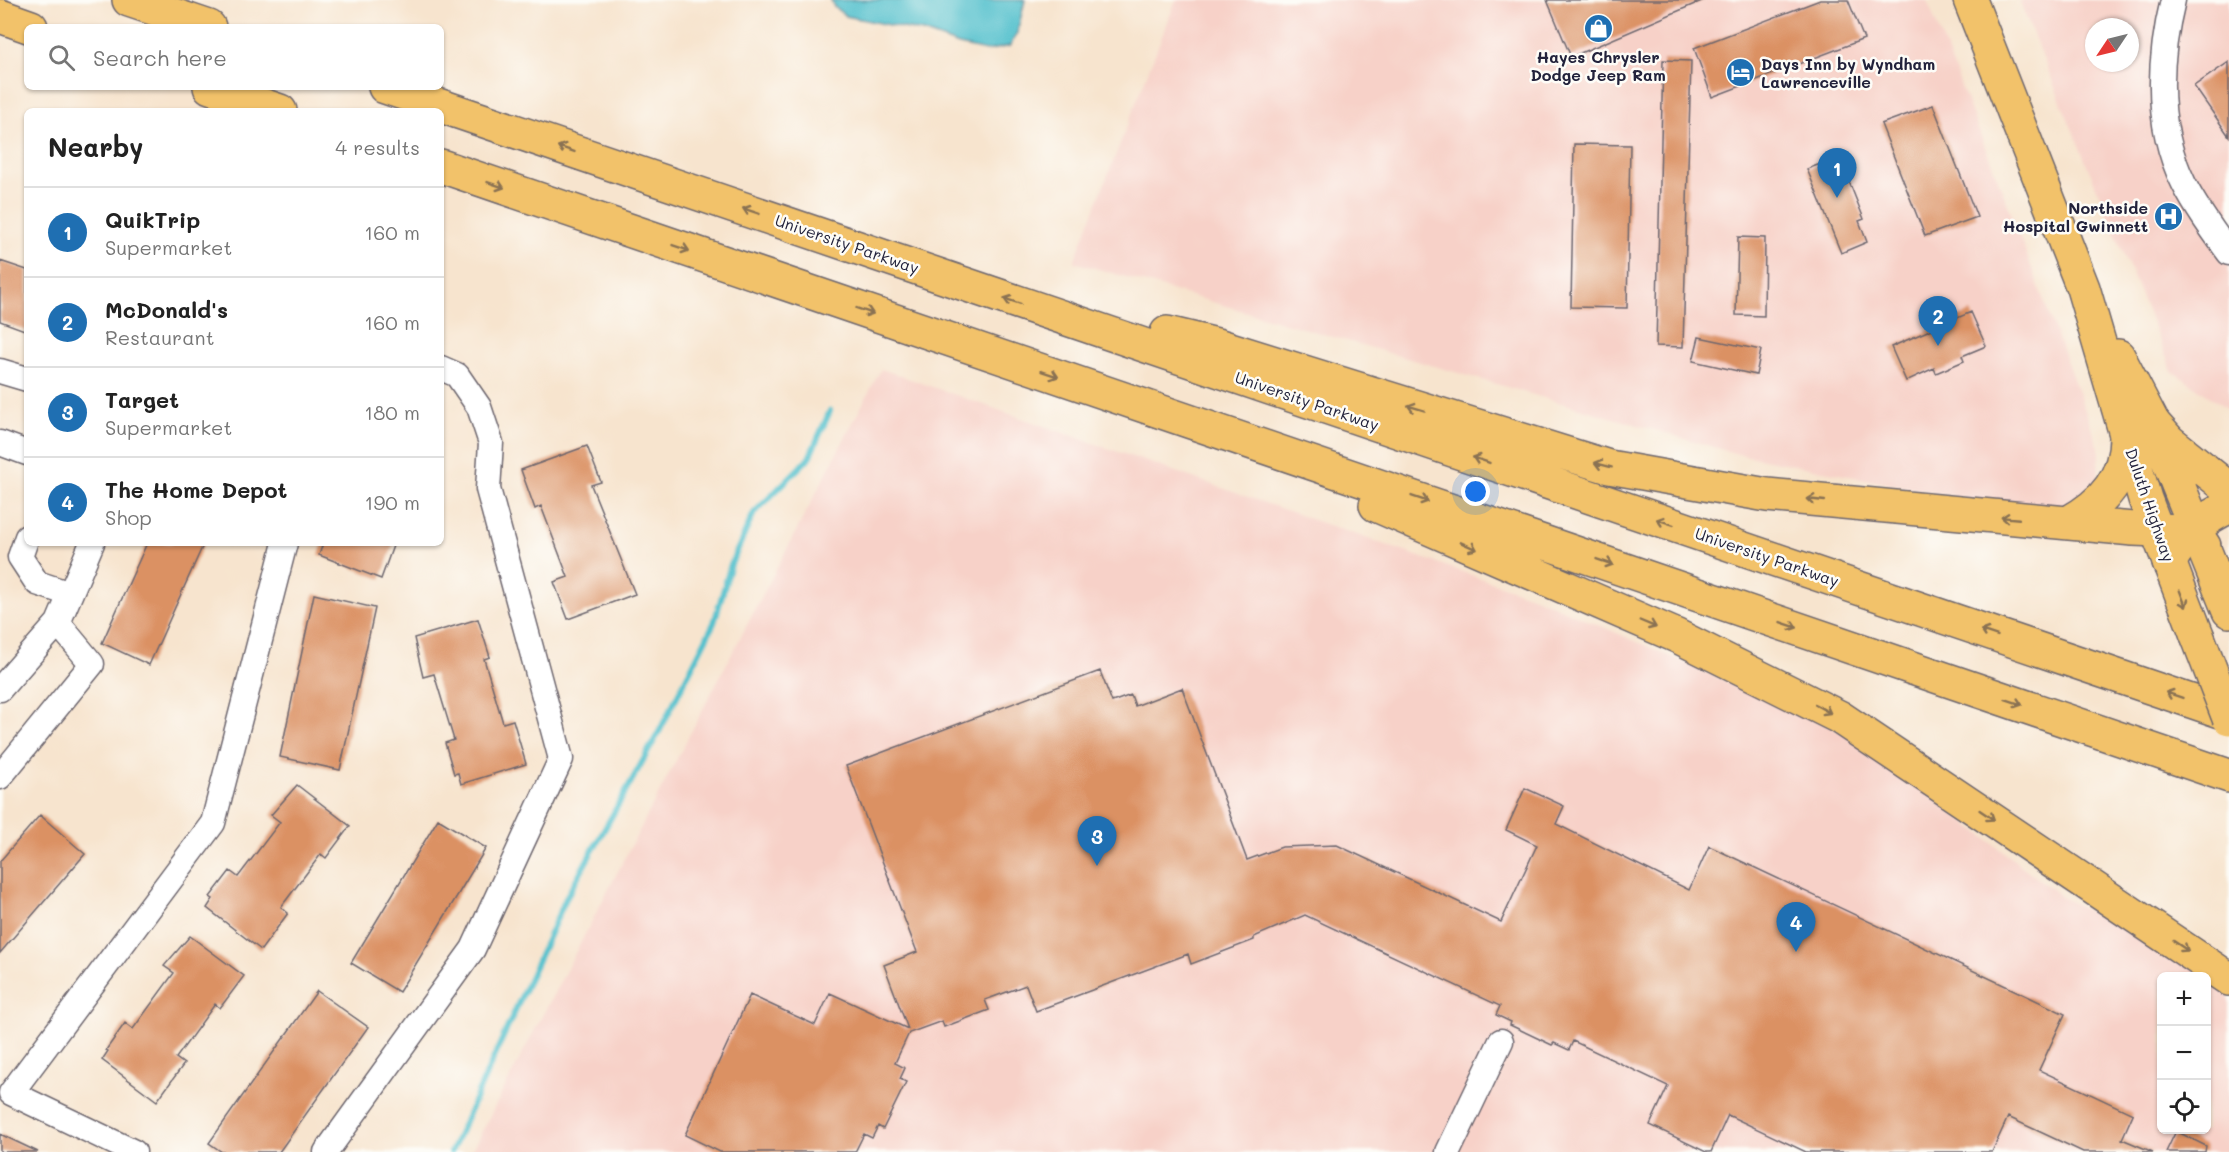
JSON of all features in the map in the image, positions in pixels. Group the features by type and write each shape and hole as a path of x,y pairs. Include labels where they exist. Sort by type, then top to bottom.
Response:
{"main road":[{"path":"129,0 200,24"},
{"name":"Duluth Highway","path":"1970,0 2140,429 2197,536 2229,611"},
{"path":"0,16 24,24"},
{"path":"219,90 271,108"},
{"name":"University Parkway","path":"394,90 2229,716"},
{"path":"444,167 2229,776"},
{"path":"1068,319 1140,327 1217,345 1609,467 1767,495 2156,530 2197,536"},
{"path":"2068,523 2097,504 2116,481 2126,452 2140,429 2169,441 2229,489"},
{"name":"Duluth Highway","path":"2140,429 2156,530 2229,716"},
{"path":"1245,440 1346,492 1677,636 1839,717 2229,979"},
{"path":"2169,563 2229,507"}],"street":[{"path":"2173,0 2166,28 2161,67 2162,107 2170,146 2183,183 2229,253"},
{"path":"326,1152 473,949 561,759 488,489 491,443 479,407 457,375 444,369"},
{"path":"0,370 24,378"},
{"path":"0,443 24,452"},
{"path":"24,546 20,557 37,583 70,594"},
{"path":"0,688 58,623 91,546"},
{"path":"134,1152 98,1144 5,1090 213,823 271,587 284,546"},
{"path":"0,777 92,663 58,623"},
{"path":"1448,1152 1501,1041"}],"shaded area":[{"path":"1176,0 1927,0 2008,205 2099,448 2098,481 2082,500 2051,516 1738,454 1074,262"},
{"name":"Northside Hospital Gwinnett","path":"2019,0 2229,0 2229,410 2172,371"},
{"path":"881,369 1537,598 1858,739 2063,898 2206,972 2157,972 2157,1134 2211,1134 2211,975 2229,984 2229,1152 471,1152"}],"water":[{"path":"831,0 1025,0 1017,33 1010,46 986,51 959,45 923,32 846,16 834,7"}],"building":[{"name":"Hayes Chrysler Dodge Jeep Ram","path":"1547,0 1704,0 1571,57"},
{"name":"Days Inn by Wyndham Lawrenceville","path":"1820,0 1848,0 1864,39 1712,97 1694,48"},
{"path":"1663,60 1691,61 1683,347 1656,346"},
{"path":"2229,62 2229,136 2194,86"},
{"path":"1933,105 1977,217 1925,236 1881,124"},
{"path":"1574,144 1630,145 1627,308 1571,307"},
{"path":"1834,159 1841,176 1846,174 1864,219 1859,221 1867,242 1841,253 1807,169"},
{"path":"1738,237 1765,238 1764,316 1736,315"},
{"path":"0,261 24,269 24,330 0,321"},
{"path":"1971,312 1986,346 1962,356 1964,361 1936,373 1934,368 1906,381 1891,347"},
{"path":"1699,337 1761,350 1756,375 1693,361"},
{"path":"587,446 601,482 591,485 635,594 568,619 554,582 568,577 541,506 535,509 521,470"},
{"path":"146,546 203,546 149,665 102,643"},
{"path":"322,546 393,546 381,579 319,555"},
{"path":"314,594 375,608 340,770 280,757"},
{"path":"478,619 490,657 484,659 503,723 513,720 526,764 461,784 458,773 454,774 445,743 454,740 434,674 423,677 414,638"},
{"path":"1100,671 1112,702 1131,695 1135,706 1182,688 1247,860 1282,847 1337,845 1501,922 1537,845 1506,830 1525,788 1564,806 1556,824 1689,890 1709,846 2065,1014 2039,1070 2133,1114 2122,1139 2153,1152 2083,1152 2008,1117 1992,1152 1806,1152 1728,1115 1711,1152 1706,1152 1650,1125 1668,1086 1573,1041 1569,1050 1554,1043 1552,1045 1510,1025 1511,1022 1496,1015 1500,1006 1305,915 1254,937 1254,940 1191,964 1188,954 1036,1011 1026,985 985,1000 989,1010 944,1027 942,1021 909,1033 895,1063 905,1068 900,1079 906,1082 883,1129 878,1126 872,1138 864,1134 855,1152 720,1152 685,1135 750,995 815,1025 830,993 908,1029 884,965 917,952 846,766"},
{"path":"297,785 350,826 326,858 321,854 281,907 288,913 261,950 207,908 213,899 210,897 230,871 238,877 280,822 271,815"},
{"path":"40,815 85,854 0,953 0,861"},
{"path":"438,819 486,848 399,992 351,963"},
{"path":"190,936 244,976 220,1008 215,1004 176,1058 184,1064 157,1101 102,1060 108,1051 106,1050 125,1023 133,1029 174,973 164,966"},
{"path":"317,991 368,1027 279,1152 222,1152 209,1143"},
{"path":"0,1134 38,1152 0,1152"},
{"path":"2175,1134 2182,1134 2206,1146 2205,1152 2166,1152"}],"waterway":[{"path":"451,1152 567,896 659,732 714,623 731,564 754,513 809,458 830,411"}],"place":[{"name":"Hayes Chrysler Dodge Jeep Ram","path":"1598,29"},
{"name":"Days Inn by Wyndham Lawrenceville","path":"1740,73"},
{"name":"QuikTrip","path":"1837,198"},
{"name":"Northside Hospital Gwinnett","path":"2169,217"},
{"name":"McDonald's","path":"1938,346"},
{"name":"Target","path":"1097,866"},
{"name":"The Home Depot","path":"1796,952"}]}
